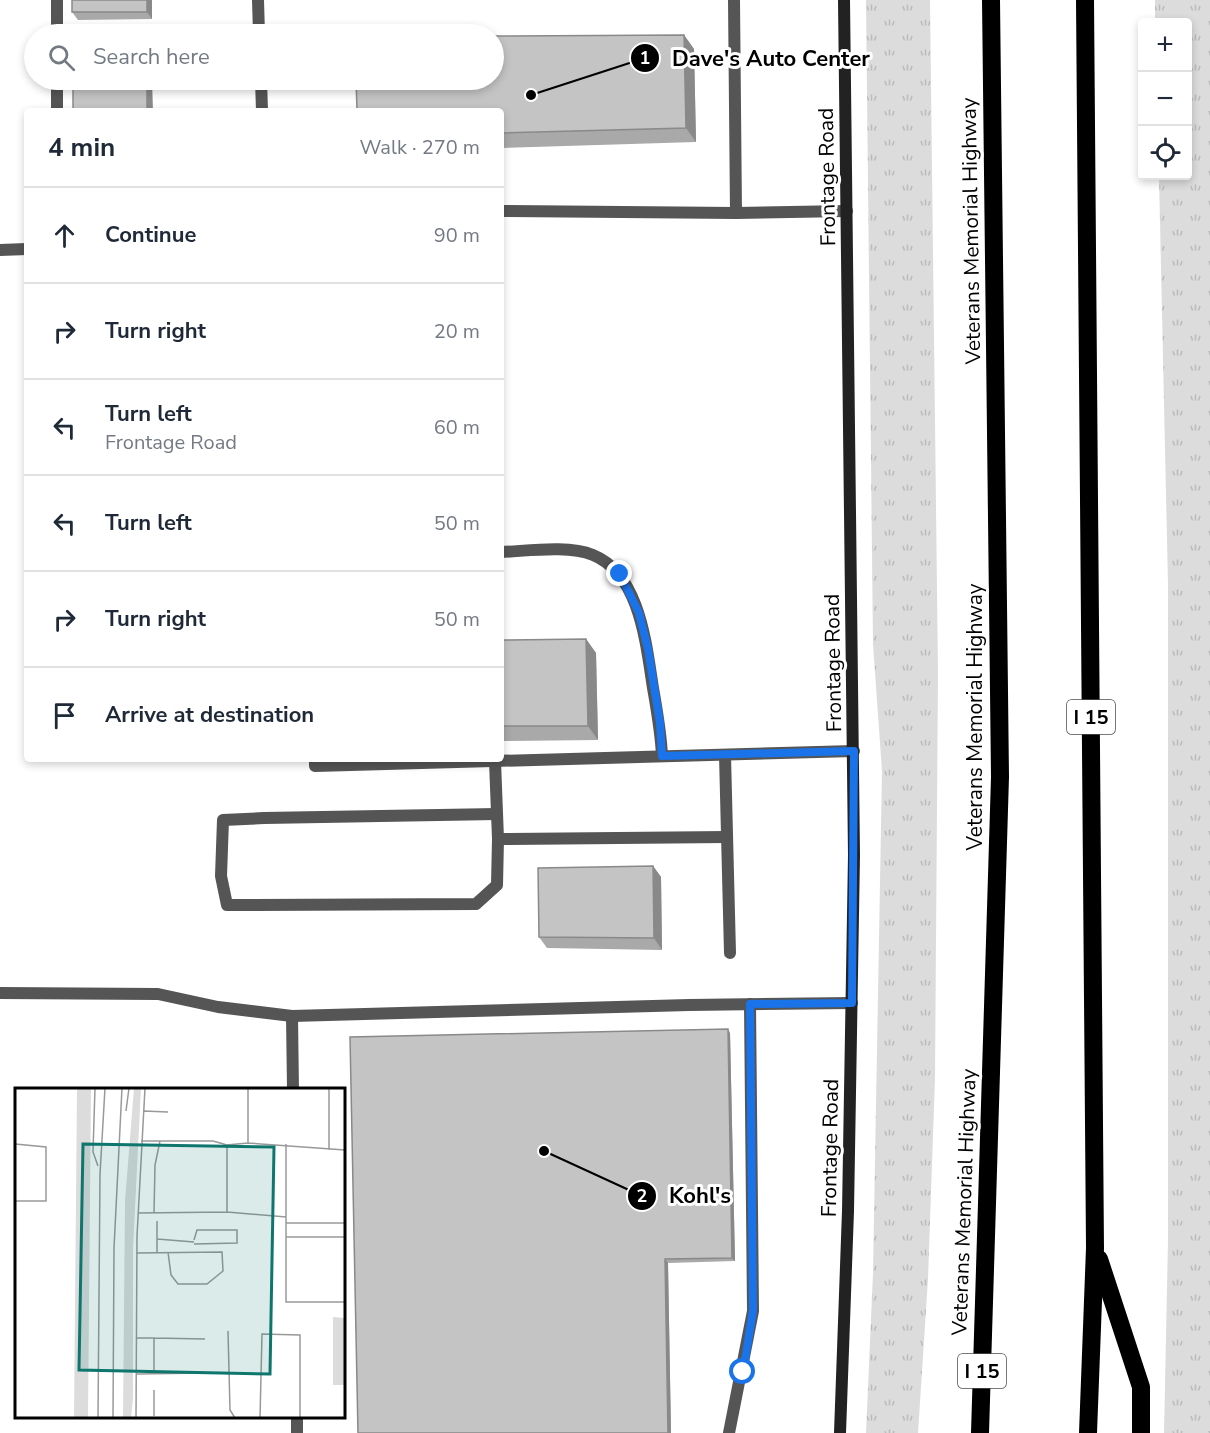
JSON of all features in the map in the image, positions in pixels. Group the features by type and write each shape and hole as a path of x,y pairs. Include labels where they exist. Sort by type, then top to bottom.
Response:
{"highway":[{"name":"Veterans Memorial Highway","path":"980,1433 1000,777 991,0"},
{"name":"I 15","path":"1085,0 1095,1248 1088,1433"},
{"path":"1095,1248 1141,1387 1141,1433"},
{"path":"968,1433 983,1310"}],"street":[{"path":"57,0 57,24"},
{"path":"258,0 259,24"},
{"path":"734,0 736,213"},
{"name":"Frontage Road","path":"840,1433 848,1211 854,751 844,0"},
{"path":"57,90 57,108"},
{"path":"261,90 262,108"},
{"path":"504,211 736,213 847,211"},
{"path":"0,250 24,249"},
{"path":"504,552 576,550 594,555 620,574 639,613 648,649 660,723 662,756"},
{"path":"504,761 854,751"},
{"path":"725,755 729,953"},
{"path":"315,762 315,766 459,762"},
{"path":"495,762 498,839 497,885 476,904 227,905 221,876 223,820 497,814"},
{"path":"498,839 727,837"},
{"path":"0,993 158,994 218,1008 292,1016 852,1003"},
{"path":"729,1433 753,1311 750,1004"},
{"path":"292,1016 293,1088"}],"green space":[{"path":"866,0 930,0 938,674 935,1078 928,1279 918,1433 866,1433 873,1273 882,771 873,644"},
{"path":"1155,0 1210,0 1210,1433 1164,1433 1168,1240 1168,585 1159,180 1192,180 1192,18 1155,18"}],"building":[{"path":"72,0 147,0 147,12 72,12"},
{"path":"684,35 686,128 504,133 504,108 357,108 356,90 504,90 504,36"},
{"path":"73,90 147,90 147,108 73,108"},
{"path":"586,639 588,726 504,726 504,640"},
{"path":"653,866 654,938 539,937 538,868"},
{"path":"728,1029 732,1258 665,1259 668,1433 358,1433 350,1037"}],"place":[{"name":"Dave's Auto Center","path":"531,95"},
{"name":"Kohl's","path":"544,1151"}],"route":[{"path":"620,574 639,613 648,649 660,723 662,756 854,751 852,1003 750,1004 753,1311 743,1372"}]}
